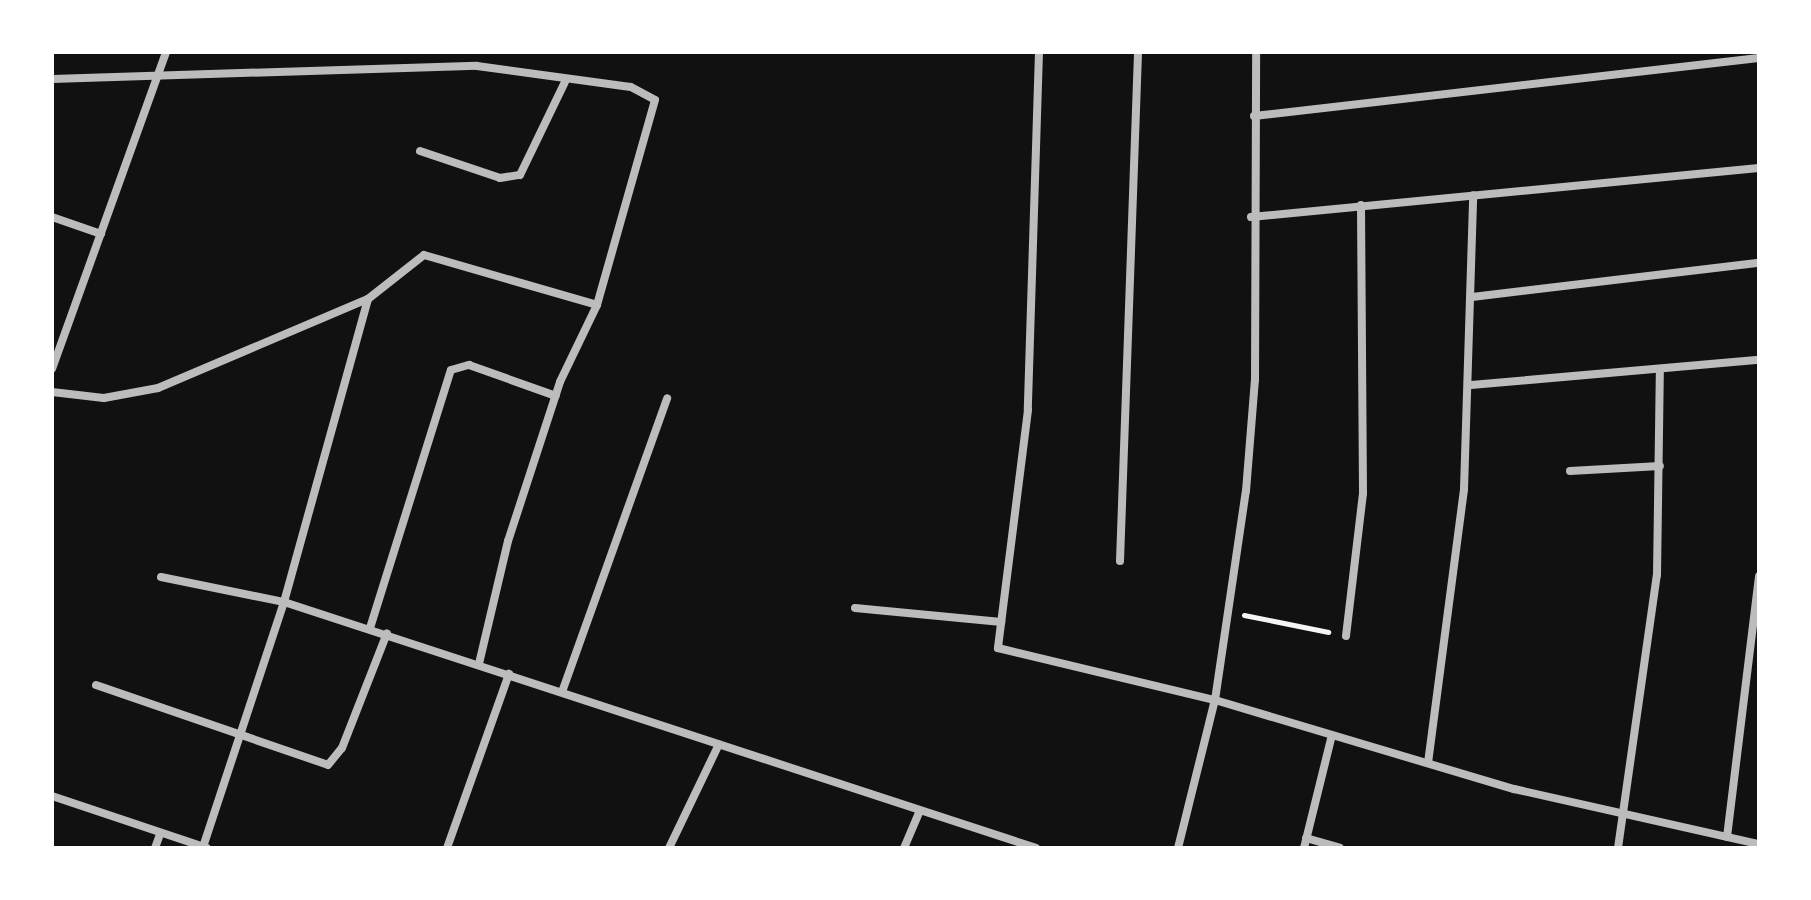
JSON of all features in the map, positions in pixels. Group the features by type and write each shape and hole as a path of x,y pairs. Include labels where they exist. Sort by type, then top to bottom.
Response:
{"street":[{"path":"52,369 159,79 166,52"},
{"path":"1039,52 1028,410 998,648 1215,700 1428,763 1759,844"},
{"path":"1120,561 1138,52"},
{"path":"1178,848 1215,700 1231,613 1255,380 1251,217 1256,52"},
{"path":"1254,116 1759,58"},
{"path":"52,79 159,79 477,66 565,82 631,87 655,100 597,305 556,396 508,541 479,664"},
{"path":"420,151 500,178 520,175 565,82"},
{"path":"1251,217 1759,168"},
{"path":"1428,763 1457,572 1471,385 1473,195"},
{"path":"1346,636 1363,493 1361,205"},
{"path":"52,217 101,234"},
{"path":"52,392 104,398 158,388 368,299 424,255 597,305"},
{"path":"1472,297 1759,263"},
{"path":"52,809 54,797 205,847 284,602 368,299"},
{"path":"1471,385 1759,360"},
{"path":"370,628 451,370 469,365 556,396"},
{"path":"1618,848 1657,575 1660,369"},
{"path":"562,692 667,398"},
{"path":"1570,471 1660,466"},
{"path":"1727,837 1759,576"},
{"path":"161,577 284,602 387,633 919,812 1036,848"},
{"path":"855,608 1001,622"},
{"path":"96,685 239,739 328,765 342,748 387,633"},
{"path":"447,848 509,674"},
{"path":"1332,735 1305,843 1340,848"},
{"path":"669,848 719,744"},
{"path":"904,848 919,812"},
{"path":"155,848 160,834"}],"path":[{"path":"1231,613 1346,636"}]}
